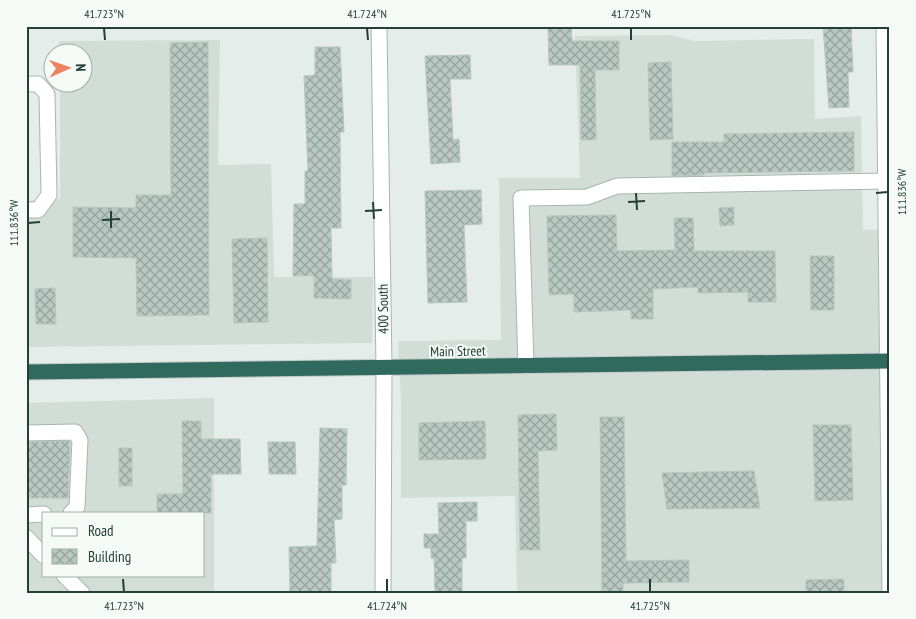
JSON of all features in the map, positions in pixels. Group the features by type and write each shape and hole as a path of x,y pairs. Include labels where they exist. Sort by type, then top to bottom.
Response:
{"highway":[{"name":"Main Street","path":"26,372 888,361"}],"street":[{"name":"400 South","path":"379,26 384,368 383,593"},
{"path":"884,26 885,181 888,202 890,593"},
{"path":"26,84 38,84 47,94 49,195 38,210 26,210"},
{"path":"526,366 521,198 587,197 617,186 885,181"},
{"path":"26,433 75,432 78,435 80,440 77,507 72,512"},
{"path":"26,515 42,514"},
{"path":"26,537 42,554"},
{"path":"65,576 82,593"}],"shaded area":[{"path":"670,35 695,41 814,39 815,119 861,116 863,230 890,229 890,593 517,593 515,496 401,498 401,401 398,341 501,340 499,178 580,178 575,36"},
{"path":"220,40 218,165 271,164 274,277 373,277 372,343 26,347 26,201 60,199 60,92 92,92 92,42 59,41"},
{"path":"214,398 214,593 26,593 26,403"}],"building":[{"path":"823,26 851,26 853,72 848,72 849,107 829,108"},
{"path":"571,27 572,41 619,41 619,70 595,70 596,140 581,140 580,65 549,65 548,28"},
{"path":"208,42 209,315 137,316 136,258 73,257 73,207 136,208 136,195 171,195 170,43"},
{"path":"315,47 340,47 344,132 340,132 341,228 331,228 332,279 351,280 351,299 314,298 314,276 293,276 294,204 305,204 305,171 308,171 304,76 315,75"},
{"path":"470,55 471,79 450,79 453,140 459,139 460,162 431,164 425,56"},
{"path":"671,62 673,139 650,140 648,63"},
{"path":"854,132 854,171 704,173 704,175 672,176 672,142 724,142 724,134"},
{"path":"481,190 482,224 464,225 467,302 428,303 425,191"},
{"path":"734,207 734,225 720,226 719,208"},
{"path":"616,215 617,251 675,250 674,218 693,218 694,251 775,251 776,302 748,302 748,292 698,293 698,287 653,289 653,319 631,319 631,310 574,312 574,294 549,295 547,216"},
{"path":"267,238 268,322 234,323 232,239"},
{"path":"810,256 834,256 834,310 811,310"},
{"path":"55,288 56,324 36,324 35,289"},
{"path":"556,414 557,450 538,451 540,550 520,550 518,415"},
{"path":"600,417 624,417 626,561 689,560 689,582 623,583 623,593 602,593"},
{"path":"182,421 201,421 201,439 240,439 241,474 211,474 211,513 157,512 157,494 183,494"},
{"path":"485,421 486,459 419,460 419,423"},
{"path":"813,425 851,425 853,500 815,501"},
{"path":"320,428 347,429 346,485 342,485 342,519 334,520 336,563 331,563 331,593 290,593 289,547 317,546"},
{"path":"70,441 68,498 26,498 26,442"},
{"path":"268,442 295,442 296,474 269,474"},
{"path":"119,448 132,448 132,486 119,486"},
{"path":"754,471 760,508 667,509 662,473"},
{"path":"477,502 477,521 466,521 466,558 462,558 462,593 435,593 434,558 431,558 431,548 424,548 424,534 439,534 438,503"},
{"path":"844,579 844,593 806,593 806,580"}]}
